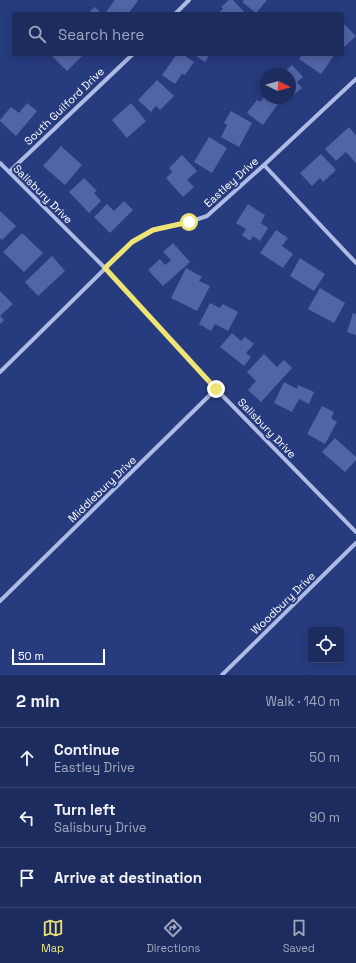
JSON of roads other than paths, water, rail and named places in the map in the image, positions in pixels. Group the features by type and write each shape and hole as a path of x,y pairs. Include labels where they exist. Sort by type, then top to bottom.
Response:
{"street":[{"path":"177,12 189,0"},
{"name":"South Guilford Drive","path":"9,172 131,56"},
{"name":"Eastley Drive","path":"0,372 132,242 153,230 189,222 206,216 264,165 356,79"},
{"name":"Salisbury Drive","path":"0,163 105,268 216,389 356,532"},
{"path":"264,165 356,263"},
{"name":"Middlebury Drive","path":"0,601 216,389"},
{"name":"Woodbury Drive","path":"222,675 356,544"}]}
